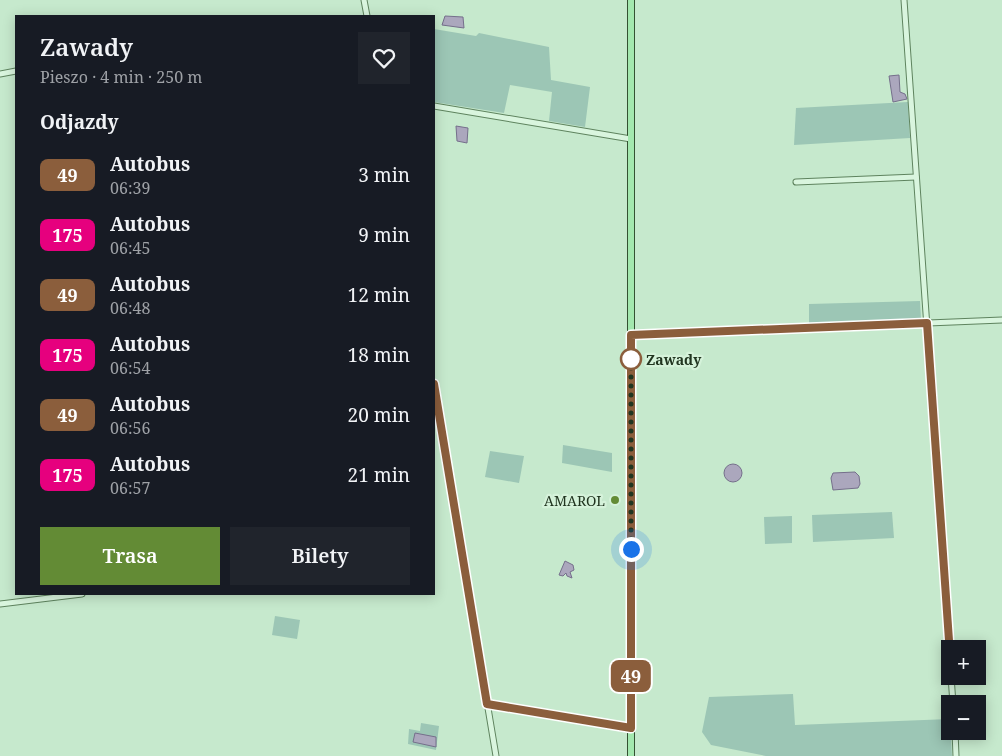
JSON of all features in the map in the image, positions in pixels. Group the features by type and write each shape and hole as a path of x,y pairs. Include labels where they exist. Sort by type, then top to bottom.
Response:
{"main road":[{"path":"631,0 631,756"}],"street":[{"path":"364,0 367,15"},
{"path":"904,0 949,640"},
{"path":"0,74 15,71"},
{"path":"435,106 631,139"},
{"path":"796,182 916,177"},
{"path":"631,335 1002,320"},
{"path":"435,390 496,756"},
{"path":"0,604 74,595"},
{"path":"487,704 631,728"},
{"path":"955,740 956,756"}],"green space":[{"path":"435,29 476,36 479,33 549,47 551,80 590,87 585,127 549,121 552,92 510,85 504,113 435,102"},
{"path":"908,102 910,138 794,145 796,108"},
{"path":"920,301 921,319 809,324 809,304"},
{"path":"563,445 612,453 612,472 562,463"},
{"path":"490,451 524,456 519,483 485,477"},
{"path":"892,512 894,538 813,542 812,515"},
{"path":"792,516 792,543 765,544 764,517"},
{"path":"275,616 300,620 297,639 272,635"},
{"path":"793,694 795,725 941,719 941,740 951,740 952,756 766,756 711,745 702,732 709,697"},
{"path":"421,723 439,726 436,750 408,744 409,729 420,731"}],"shaded area":[{"path":"445,16 463,17 464,28 442,25"},
{"path":"899,75 900,92 905,94 907,99 893,102 889,76"},
{"path":"456,126 468,128 467,143 457,141"},
{"path":"733,464 739,467 742,473 739,479 733,482 727,479 724,473 727,467"},
{"path":"855,472 859,476 860,484 858,488 833,490 831,478 833,473"},
{"path":"565,561 573,565 574,570 570,572 572,578 567,576 566,573 563,576 559,575"},
{"path":"415,733 436,737 436,747 413,742"}],"bus line":[{"name":"49","path":"435,390 487,704 631,728 631,335 927,323 942,566 949,640"}],"place":[{"name":"Zawady","path":"631,359"},
{"name":"AMAROL","path":"615,500"}],"route":[{"path":"631,359 631,549"}]}
